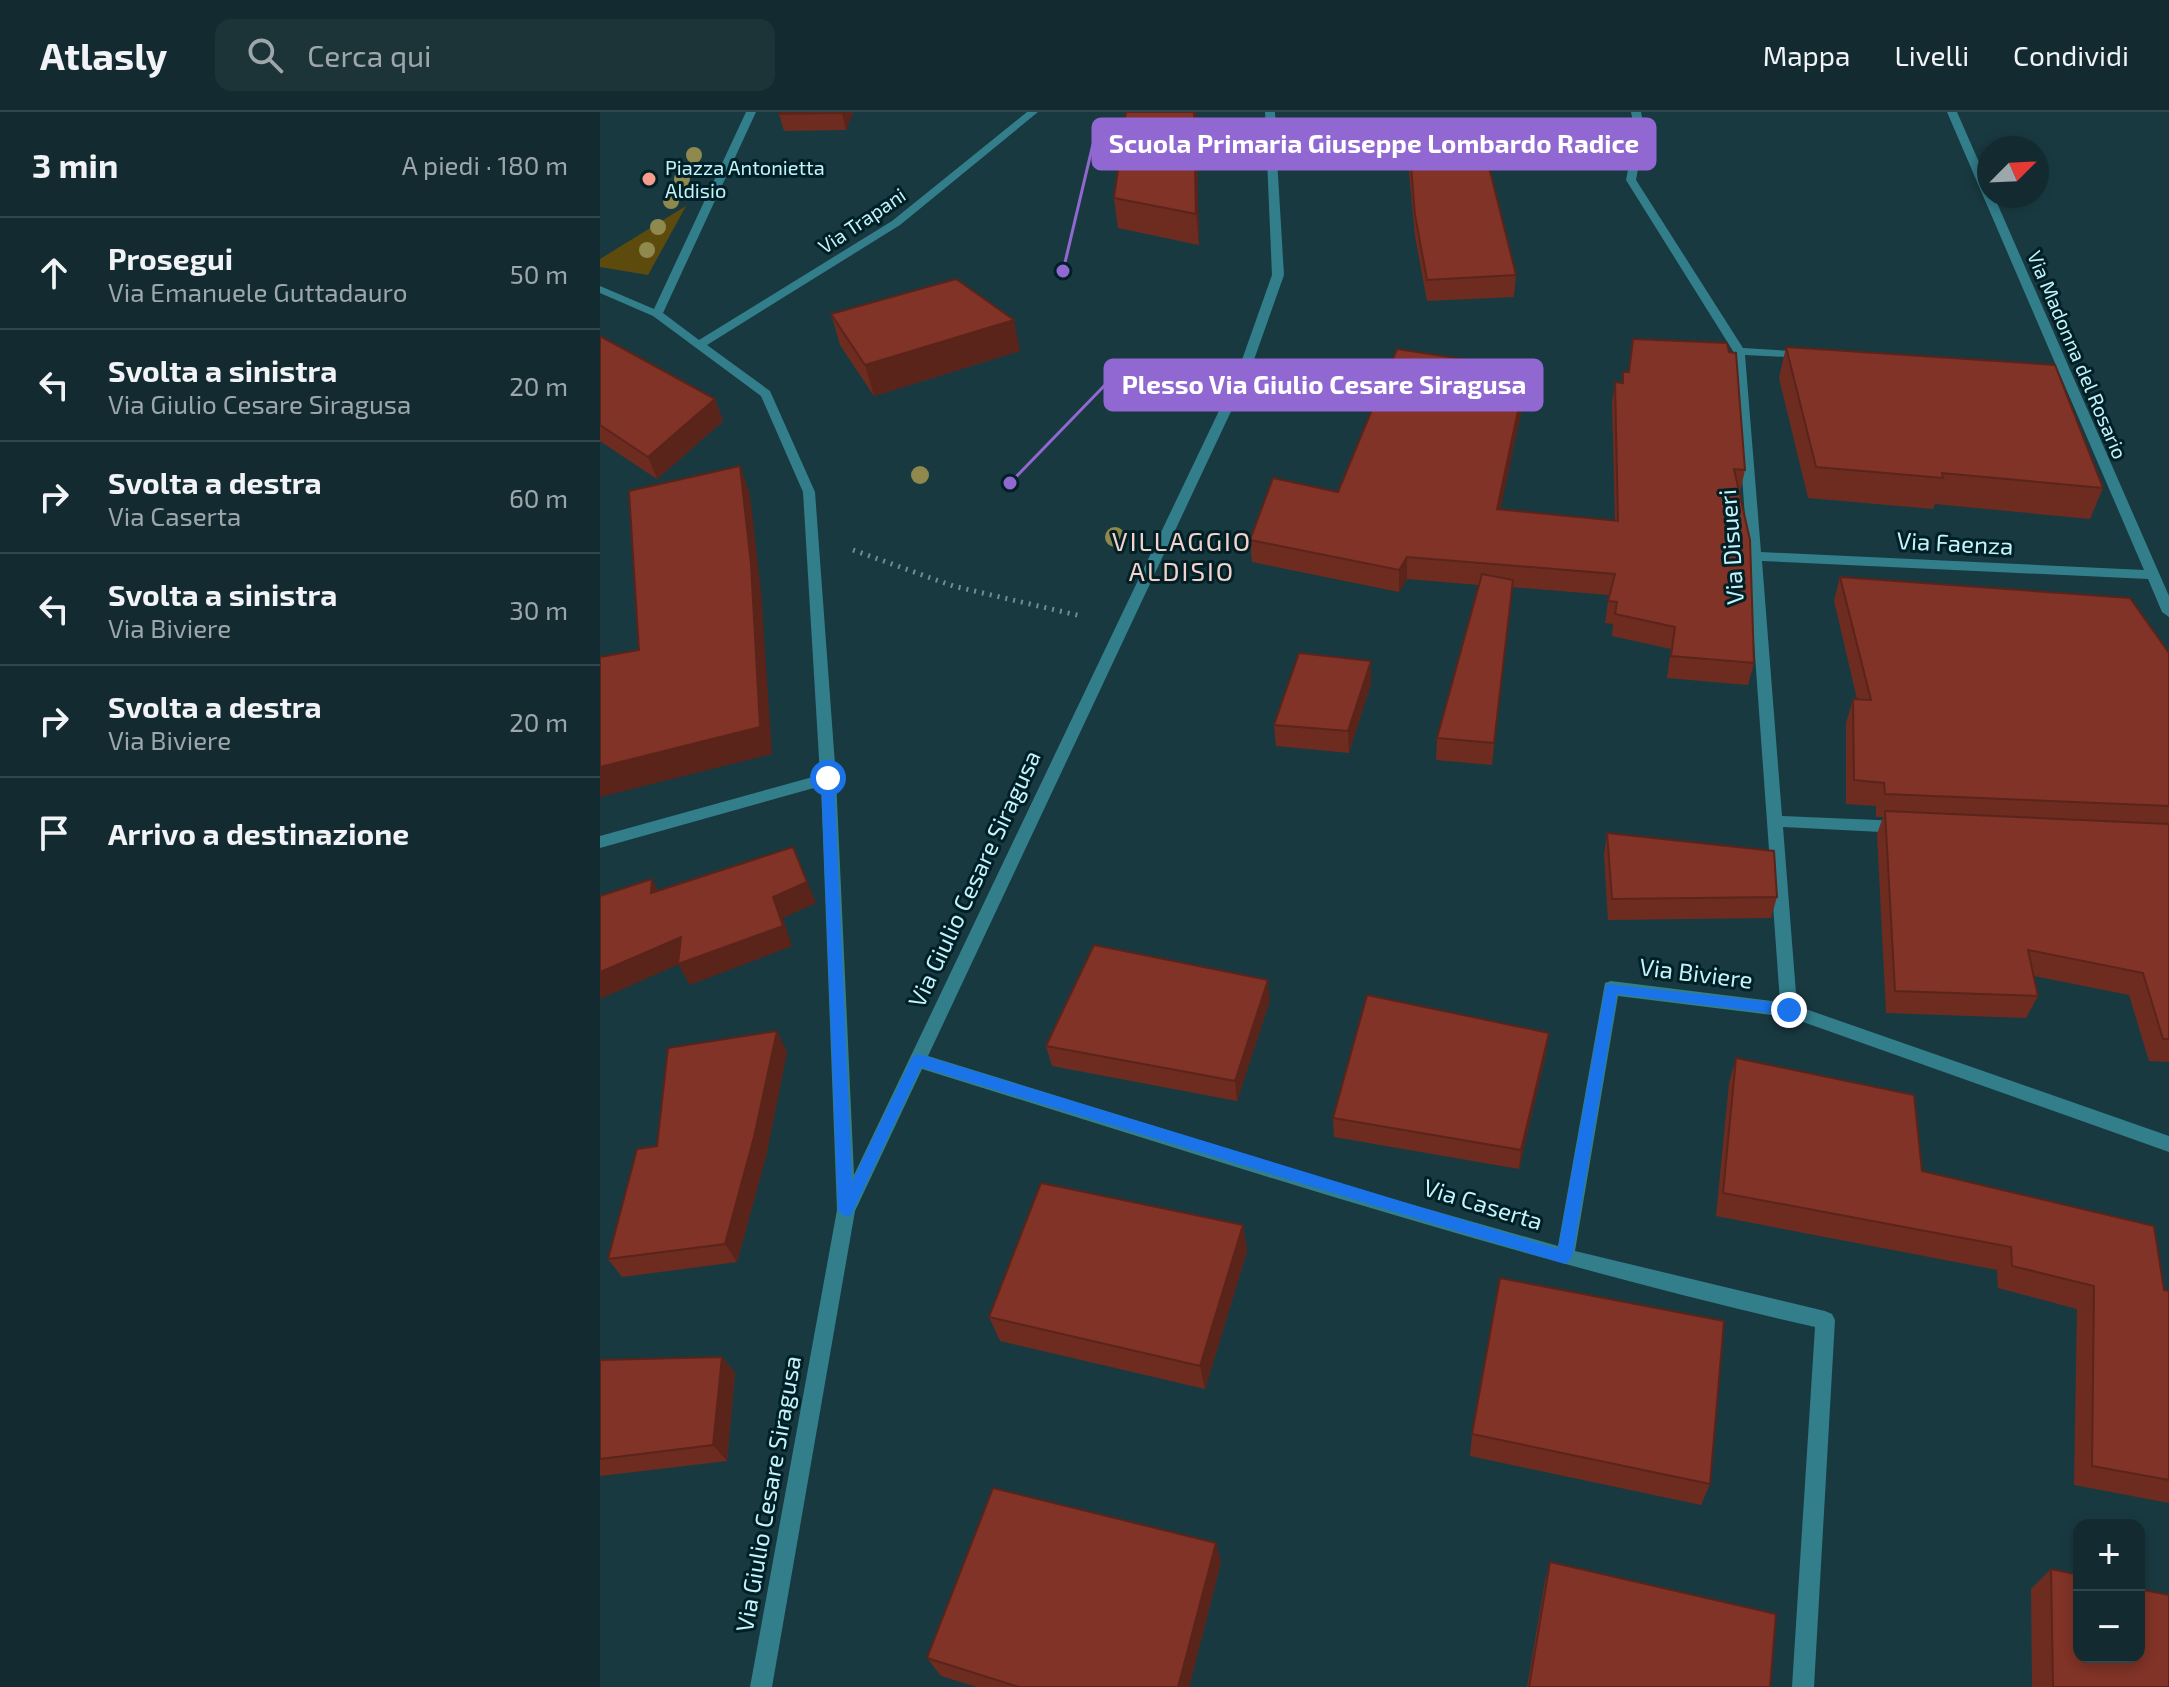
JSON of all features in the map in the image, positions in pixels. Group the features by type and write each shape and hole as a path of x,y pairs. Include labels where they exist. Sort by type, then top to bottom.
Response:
{"street":[{"path":"657,314 751,112"},
{"name":"Via Trapani","path":"700,344 896,223 1033,112"},
{"name":"Via Giulio Cesare Siragusa","path":"761,1687 846,1211 1244,371 1278,275 1270,112"},
{"name":"Via Disueri","path":"1636,112 1640,131 1631,180 1739,351 1789,1010"},
{"name":"Via Madonna del Rosario","path":"1952,112 2169,612"},
{"path":"1271,139 1572,129 1637,147"},
{"path":"600,289 657,314 766,394 809,492 828,778 846,1211"},
{"path":"1739,351 1816,356"},
{"path":"2048,369 2064,370"},
{"name":"Via Faenza","path":"1755,556 2153,575"},
{"path":"600,842 828,778"},
{"path":"1775,821 1917,828"},
{"name":"Via Biviere","path":"1565,1257 1611,988 1789,1010 2169,1144"},
{"name":"Via Caserta","path":"918,1060 1565,1257 1720,1298 1825,1320 1803,1687"}],"path":[{"path":"812,534 953,586 1085,617 1126,621"}],"shaded area":[{"path":"686,206 648,275 600,267 600,259"}],"building":[{"path":"842,112 842,113 779,114"},
{"path":"1126,112 1194,112 1196,214 1114,198"},
{"path":"1479,127 1516,275 1427,280 1415,215 1408,130"},
{"path":"956,279 1014,320 865,365 831,314"},
{"path":"600,336 715,399 648,457 600,425"},
{"path":"1633,339 1727,343 1729,352 1736,353 1745,470 1734,469 1750,540 1754,663 1671,656 1675,627 1615,614 1617,602 1608,601 1615,574 1407,557 1399,570 1250,540 1273,478 1338,492 1397,349 1527,369 1497,509 1618,521 1615,382 1623,383 1623,372 1629,372"},
{"path":"1786,347 2055,365 2103,488 1942,473 1943,478 1816,467"},
{"path":"740,466 751,564 760,727 600,767 600,657 639,650 629,491"},
{"path":"1482,574 1513,580 1494,743 1437,738"},
{"path":"1840,577 2130,598 2169,653 2169,806 1885,794 1884,783 1854,780 1853,699 1871,700"},
{"path":"1299,653 1371,661 1348,731 1274,725"},
{"path":"1885,811 2169,824 2169,1039 2163,1039 2143,973 2028,950 2038,996 1895,991"},
{"path":"1607,833 1774,851 1777,897 1612,899"},
{"path":"793,847 807,882 773,897 783,926 678,964 681,937 600,972 600,896 652,879 651,893"},
{"path":"1094,945 1268,980 1235,1081 1046,1046"},
{"path":"1367,995 1549,1033 1521,1150 1333,1118"},
{"path":"777,1031 754,1137 725,1244 608,1259 637,1149 657,1146 668,1048"},
{"path":"1736,1058 1914,1095 1922,1171 2154,1226 2164,1290 2169,1291 2169,1480 2092,1466 2094,1286 2012,1266 2011,1247 1723,1193"},
{"path":"1041,1183 1243,1225 1200,1366 989,1317"},
{"path":"1500,1278 1724,1321 1710,1484 1472,1434"},
{"path":"722,1357 713,1445 600,1459 600,1360"},
{"path":"993,1488 1216,1543 1178,1687 1019,1687 927,1658"},
{"path":"1550,1562 1776,1614 1770,1687 1529,1687"},
{"path":"2051,1569 2073,1574 2073,1663 2145,1663 2145,1590 2169,1595 2169,1687 2053,1687"}],"place":[{"name":"Piazza Antonietta Aldisio","path":"649,179"},
{"name":"Scuola Primaria Giuseppe Lombardo Radice","path":"1063,271"},
{"name":"Plesso Via Giulio Cesare Siragusa","path":"1010,483"}],"district":[{"name":"VILLAGGIO ALDISIO","path":"1182,557"}],"route":[{"path":"828,778 846,1211 918,1060 1565,1257 1611,988 1789,1010"}]}
